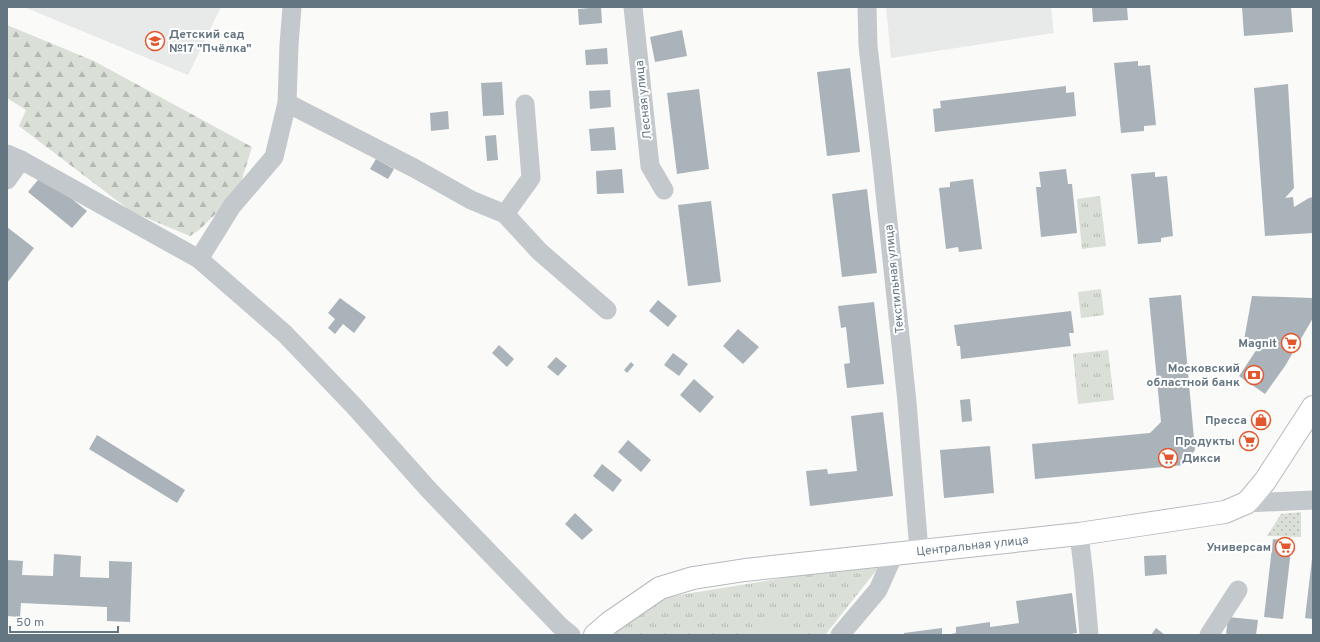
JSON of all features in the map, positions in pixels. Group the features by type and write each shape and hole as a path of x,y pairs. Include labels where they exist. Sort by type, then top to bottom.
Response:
{"main road":[{"name":"Центральная улица","path":"595,635 609,623 660,588 693,578 745,570 1079,534 1225,512 1246,503 1264,481 1313,407"}],"street":[{"path":"199,259 232,206 274,157 287,103 292,7"},
{"name":"Лесная улица","path":"632,7 650,166 664,190"},
{"name":"Текстильная улица","path":"866,7 868,46 907,402 919,551"},
{"path":"287,103 414,168 471,200 505,214 539,251 607,310"},
{"path":"505,214 531,178 525,104"},
{"path":"7,180 14,157 199,259 284,334 354,406 429,490 560,626 571,635"},
{"path":"1246,503 1313,500"},
{"path":"1079,534 1089,635"},
{"path":"840,635 878,590 894,554"},
{"path":"1209,635 1238,590"}],"shaded area":[{"name":"Детский сад №17 \"Пчёлка\"","path":"24,7 221,7 188,75"},
{"path":"886,7 1051,7 1054,33 891,58"}],"green space":[{"path":"7,25 94,61 252,147 238,192 199,230 190,236 132,212 19,126 26,110 7,98"},
{"path":"1100,196 1106,246 1082,249 1077,199"},
{"path":"1101,289 1104,315 1081,318 1078,292"},
{"path":"1108,350 1114,400 1078,404 1073,354"},
{"path":"1301,512 1301,537 1267,536 1281,514"},
{"path":"883,562 825,635 614,635 623,626 667,597"},
{"path":"776,616 794,635 756,635"}],"building":[{"path":"601,7 602,23 579,25 578,9"},
{"path":"1092,7 1127,7 1128,20 1093,22"},
{"path":"1242,7 1291,7 1293,32 1244,36"},
{"path":"682,30 687,56 655,62 650,37"},
{"path":"607,48 608,64 586,65 585,50"},
{"path":"1138,61 1138,66 1150,65 1156,125 1144,126 1144,131 1121,133 1114,63"},
{"path":"850,68 860,152 827,156 817,72"},
{"path":"502,82 504,115 483,116 481,83"},
{"path":"1288,84 1294,188 1285,198 1293,197 1294,207 1313,197 1313,233 1265,236 1254,88"},
{"path":"1066,86 1066,93 1074,92 1076,116 935,132 933,109 941,108 940,101"},
{"path":"699,89 709,169 677,174 667,93"},
{"path":"610,90 611,107 590,109 589,91"},
{"path":"448,111 449,129 431,131 430,113"},
{"path":"614,127 616,150 591,151 589,129"},
{"path":"496,135 498,160 487,161 485,136"},
{"path":"376,159 394,169 388,179 370,169"},
{"path":"622,169 624,193 597,194 596,171"},
{"path":"1066,169 1068,184 1072,184 1077,233 1041,237 1036,187 1041,187 1039,172"},
{"path":"1155,172 1155,177 1167,176 1173,236 1161,238 1161,242 1138,244 1131,174"},
{"path":"42,175 87,211 72,228 28,192"},
{"path":"973,179 982,249 959,252 958,247 946,249 939,188 950,187 950,182"},
{"path":"867,189 877,273 842,277 832,194"},
{"path":"711,201 721,282 688,286 678,205"},
{"path":"7,227 34,248 7,283"},
{"path":"1181,295 1195,450 1184,465 1035,479 1032,444 1150,433 1161,422 1149,298"},
{"path":"1252,296 1313,298 1313,318 1285,366 1265,394 1239,376 1257,349 1244,340"},
{"path":"340,298 366,317 354,333 343,324 335,334 328,328 335,319 328,313"},
{"path":"658,300 677,316 668,327 649,311"},
{"path":"874,302 884,384 847,388 844,364 850,363 846,327 841,328 838,306"},
{"path":"1071,311 1074,333 1069,333 1071,346 961,359 960,346 957,346 954,325"},
{"path":"738,329 759,347 743,364 723,346"},
{"path":"499,345 514,359 507,367 492,353"},
{"path":"673,353 688,364 679,376 664,365"},
{"path":"556,357 567,366 558,376 547,367"},
{"path":"631,362 634,365 627,373 624,370"},
{"path":"694,379 714,397 700,413 680,395"},
{"path":"970,399 972,421 962,422 960,400"},
{"path":"883,412 893,496 810,506 806,471 827,469 828,474 857,471 851,416"},
{"path":"97,435 185,490 177,503 89,449"},
{"path":"628,440 651,460 641,472 618,452"},
{"path":"990,446 994,493 944,498 940,450"},
{"path":"602,464 622,480 613,492 593,476"},
{"path":"575,513 593,530 582,540 565,524"},
{"path":"1273,539 1292,541 1283,619 1264,617"},
{"path":"54,554 81,556 80,577 109,578 109,561 132,562 130,622 107,621 107,607 21,603 20,617 7,616 7,560 23,561 22,575 53,576"},
{"path":"1166,555 1167,574 1145,576 1144,556"},
{"path":"1313,559 1313,619 1305,618"},
{"path":"1072,593 1077,633 1064,635 946,635 956,633 956,627 990,622 990,627 1019,623 1016,601"},
{"path":"1228,617 1258,620 1256,635 1226,635"},
{"path":"942,628 942,635 904,635 904,633"},
{"path":"1156,628 1165,635 1151,635"}],"place":[{"name":"Детский сад №17 \"Пчёлка\"","path":"155,41"},
{"name":"Magnit","path":"1291,343"},
{"name":"Московский областной банк","path":"1254,375"},
{"name":"Пресса","path":"1261,420"},
{"name":"Продукты","path":"1249,441"},
{"name":"Дикси","path":"1168,458"},
{"name":"Универсам","path":"1285,547"}]}
